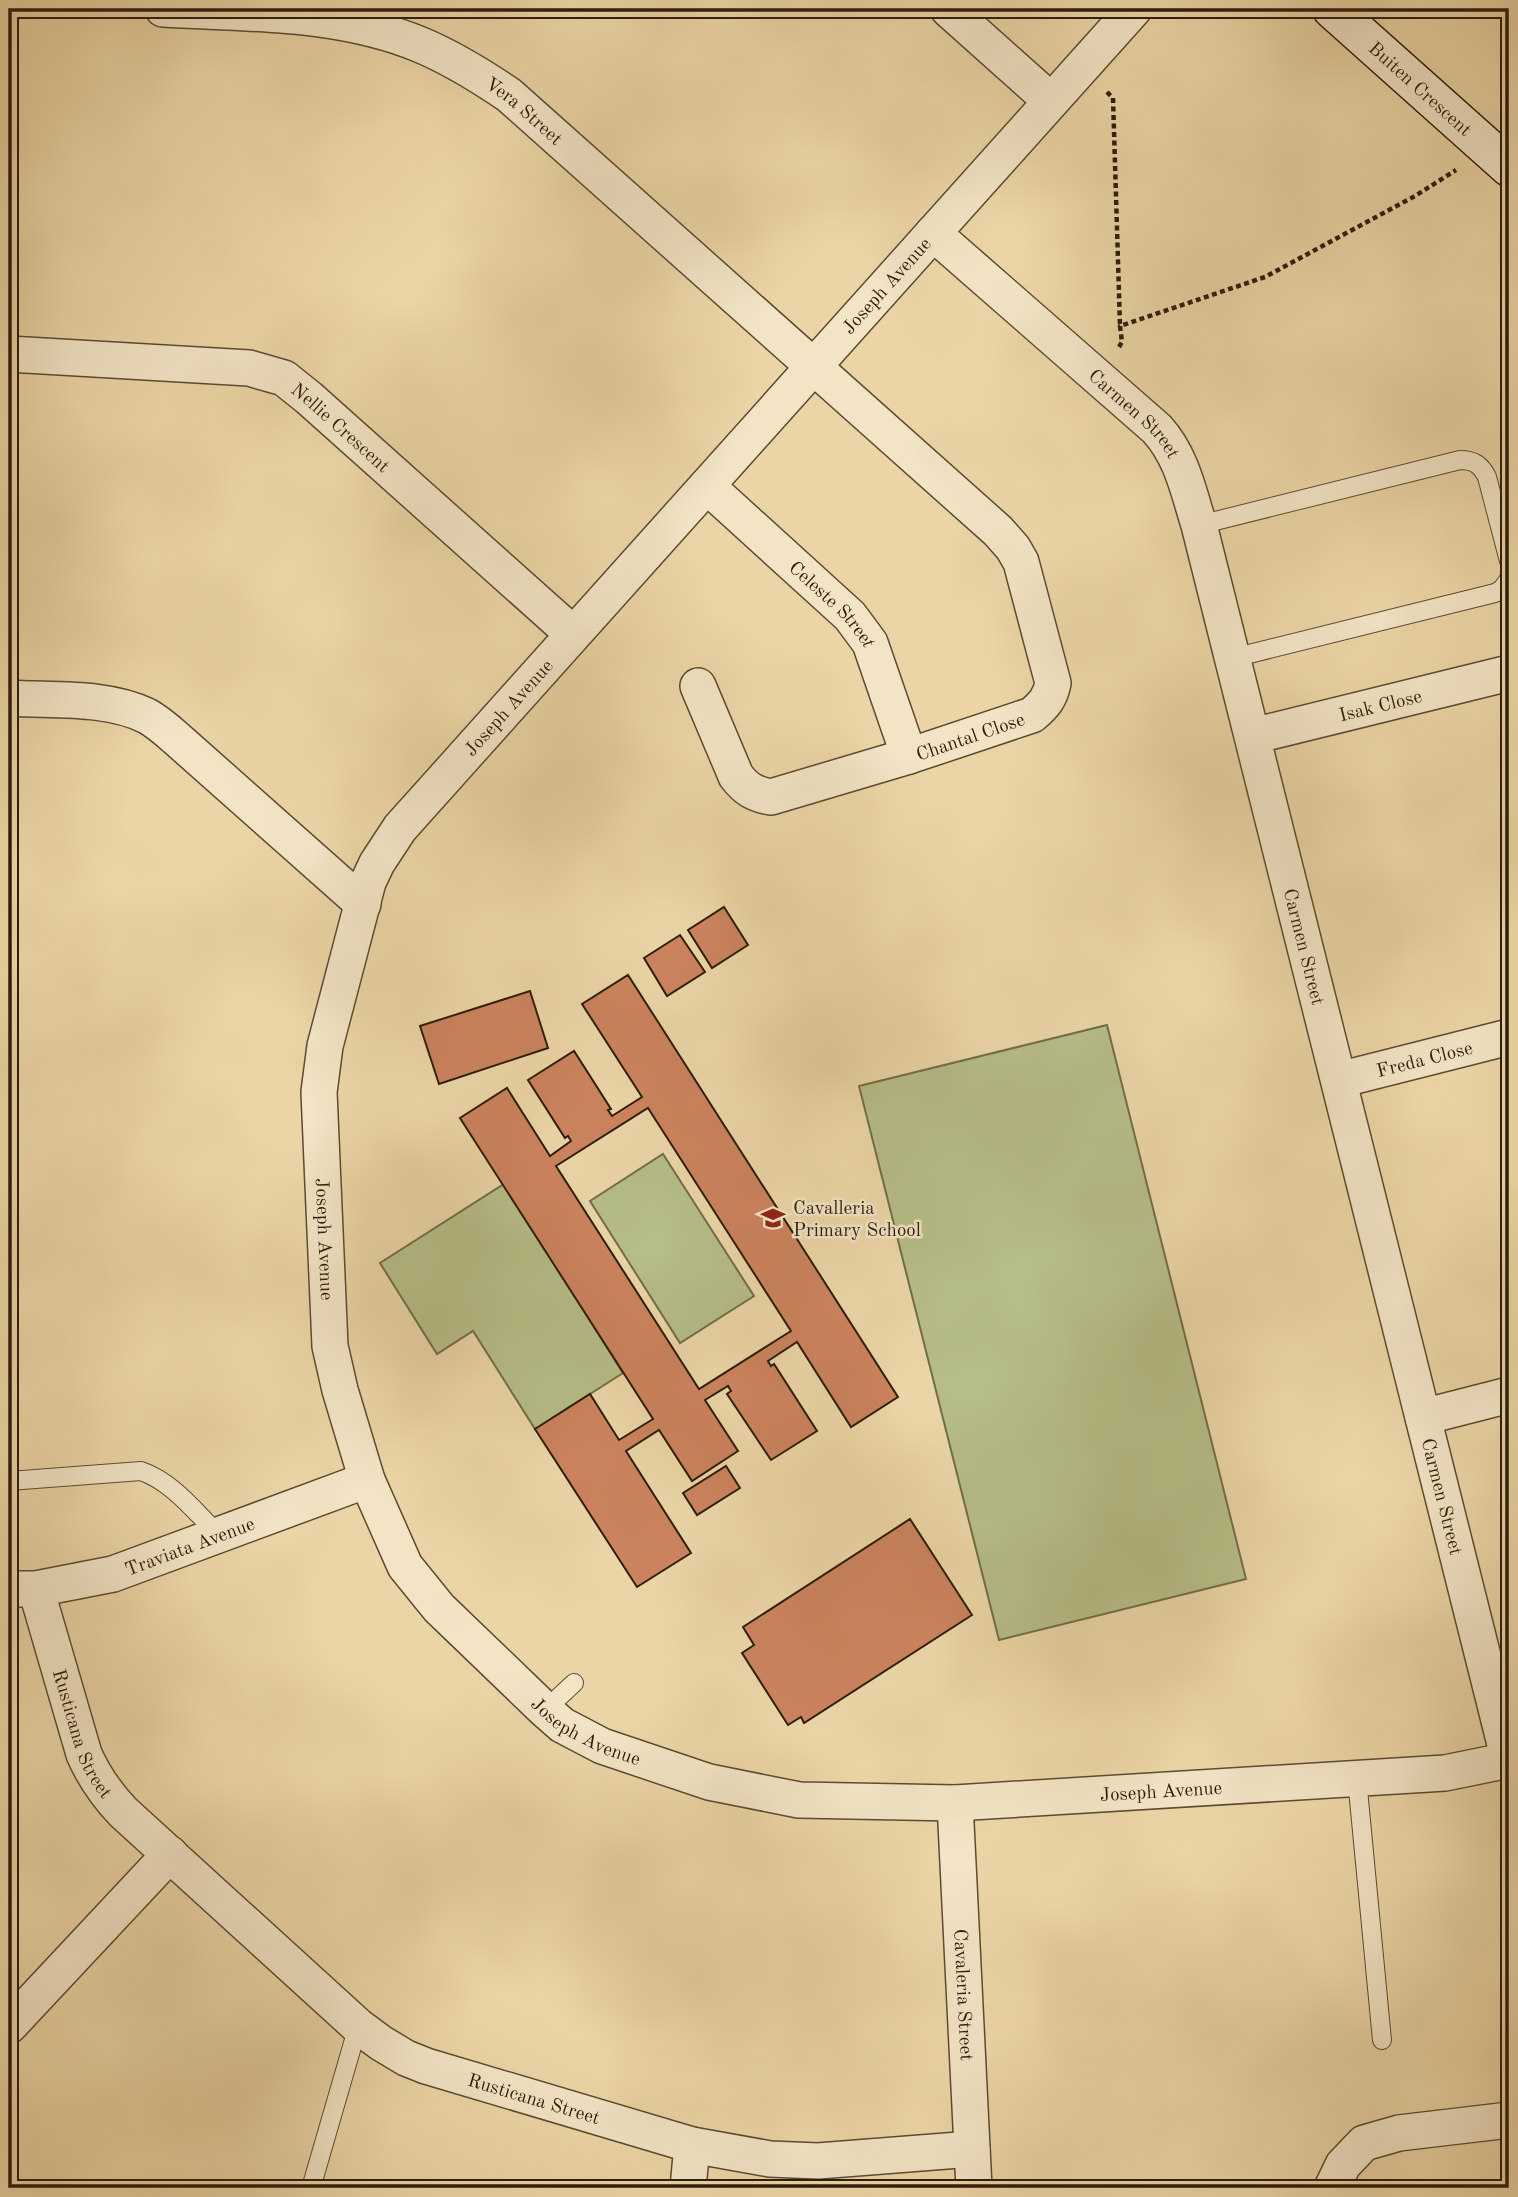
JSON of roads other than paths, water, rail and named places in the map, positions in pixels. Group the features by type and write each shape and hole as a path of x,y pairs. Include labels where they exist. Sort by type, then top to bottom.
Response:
{"street":[{"name":"Vera Street","path":"163,9 314,18 351,23 422,45 455,61 509,95 814,366"},
{"path":"948,9 1051,101"},
{"name":"Joseph Avenue","path":"1134,9 400,828 377,863 363,904 325,1046 319,1092 330,1346 367,1480 405,1566 439,1608 545,1710 562,1725 603,1746 709,1782 799,1800 956,1803 1446,1773 1509,1760"},
{"name":"Buiten Crescent","path":"1332,9 1509,167"},
{"name":"Carmen Street","path":"933,233 1157,429 1178,457 1199,525 1233,658 1509,1760"},
{"name":"Nellie Crescent","path":"9,354 249,368 284,378 573,634"},
{"name":"Chantal Close","path":"698,686 736,776 755,794 771,797 909,756 1032,715 1045,704 1051,693 1052,682 1021,562 1013,548 998,531 814,366"},
{"name":"Celeste Street","path":"707,486 862,629 870,643 909,756"},
{"name":"Isak Close","path":"1252,736 1509,673"},
{"path":"9,698 107,703 150,717 363,904"},
{"name":"Freda Close","path":"1339,1080 1509,1037"},
{"path":"1423,1417 1509,1395"},
{"name":"Traviata Avenue","path":"22,1589 113,1574 367,1480"},
{"name":"Rusticana Street","path":"22,1589 84,1754 107,1795 358,2026 398,2053 426,2066 692,2145 770,2159 818,2161 972,2149"},
{"name":"Cavaleria Street","path":"956,1803 974,2188"},
{"path":"9,2026 170,1854"},
{"path":"1332,2188 1343,2165 1364,2143 1399,2133 1509,2120"},
{"path":"688,2188 692,2145"}],"lane":[{"path":"1199,525 1460,460 1469,460 1483,469 1488,477 1509,561"},
{"path":"1233,658 1494,593 1502,589 1509,579"},
{"path":"9,1481 141,1471 170,1486 219,1535"},
{"path":"545,1710 574,1683"},
{"path":"1357,1779 1382,2040"},
{"path":"311,2188 358,2026"}],"place":[{"name":"Cavalleria Primary School","path":"773,1218"}]}
